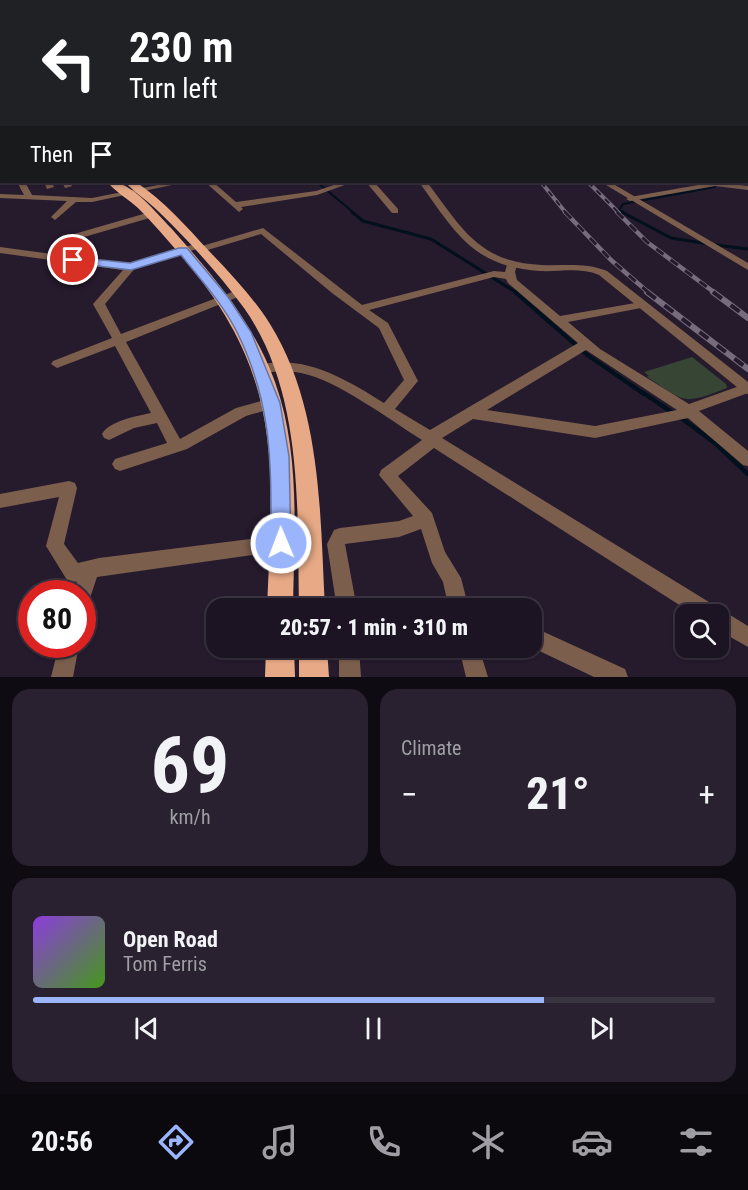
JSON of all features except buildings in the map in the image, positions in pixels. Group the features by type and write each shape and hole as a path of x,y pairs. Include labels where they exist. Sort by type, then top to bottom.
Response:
{"highway":[{"path":"116,183 132,187 173,217 231,297 268,335 282,364 294,407 304,459 311,598"},
{"path":"132,187 150,215 194,248"},
{"path":"231,297 272,403 280,456 280,598"},
{"path":"280,658 280,677"},
{"path":"313,658 314,677"}],"street":[{"path":"22,183 29,197"},
{"path":"0,196 95,200 132,187 165,183"},
{"path":"210,183 244,212"},
{"path":"314,183 324,190"},
{"path":"235,205 324,190 345,183"},
{"path":"371,183 395,211"},
{"path":"424,183 472,246 511,271"},
{"path":"607,183 748,267"},
{"path":"634,201 715,184 748,188"},
{"path":"55,218 74,200"},
{"path":"71,258 57,237 150,215"},
{"path":"0,250 131,267 263,231 389,333 411,381 386,410"},
{"path":"131,267 99,304 177,446"},
{"path":"360,309 511,271 596,270 748,388"},
{"path":"511,271 512,281 558,320 581,347 686,412 748,460"},
{"path":"57,364 231,297"},
{"path":"558,320 642,304"},
{"path":"457,598 452,578 438,557 426,519 387,475 469,413 581,347"},
{"path":"260,369 282,364 312,371 386,410 696,604"},
{"path":"469,413 595,432 670,418 748,388"},
{"path":"120,464 177,446 241,412 272,403"},
{"path":"109,434 131,423 161,417"},
{"path":"0,501 69,488 55,546 74,573 281,543"},
{"path":"345,598 336,544 340,536 399,529 426,519"},
{"path":"86,580 90,569"},
{"path":"729,626 748,637"},
{"path":"542,642 605,674"},
{"path":"62,677 66,658"},
{"path":"349,658 350,677"},
{"path":"472,658 477,677"}],"green space":[{"path":"692,357 726,384 727,388 701,397 685,399 647,377 649,376 644,372"}],"waterway":[{"path":"318,183 354,213"},
{"path":"625,213 619,210 623,204 715,187"},
{"path":"352,212 363,221 431,239 517,293"},
{"path":"622,212 671,238 709,244"},
{"path":"716,245 748,249"},
{"path":"515,292 586,354 644,394"},
{"path":"642,392 673,413"},
{"path":"680,417 716,444 748,474"}],"railway":[{"path":"542,183 566,213"},
{"path":"589,183 619,213"},
{"path":"565,212 611,260 649,293"},
{"path":"617,212 647,242 715,293"},
{"path":"647,292 748,369"},
{"path":"713,292 748,318"}],"route":[{"path":"73,260 131,267 183,250 207,278 244,332 272,403 280,456 281,543"}]}
